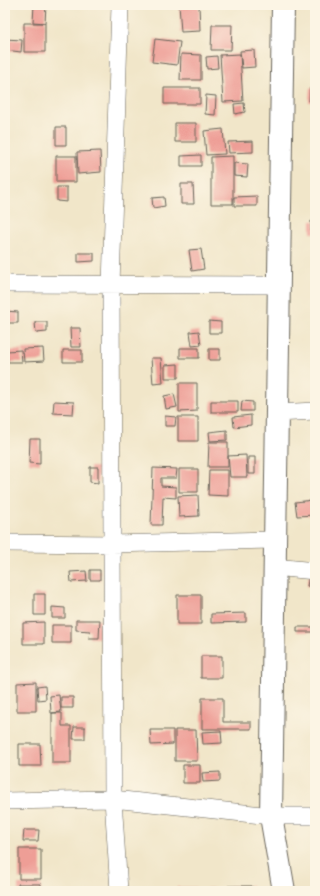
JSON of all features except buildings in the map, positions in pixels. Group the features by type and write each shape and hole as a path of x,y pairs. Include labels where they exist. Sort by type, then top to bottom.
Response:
{"street":[{"path":"119,891 113,799 111,285 120,5"},
{"path":"283,5 271,816 284,891"},
{"path":"5,284 279,285"},
{"path":"277,413 315,411"},
{"path":"5,543 112,544 274,540"},
{"path":"274,567 315,571"},
{"path":"5,802 113,799 271,816 315,816"}]}
